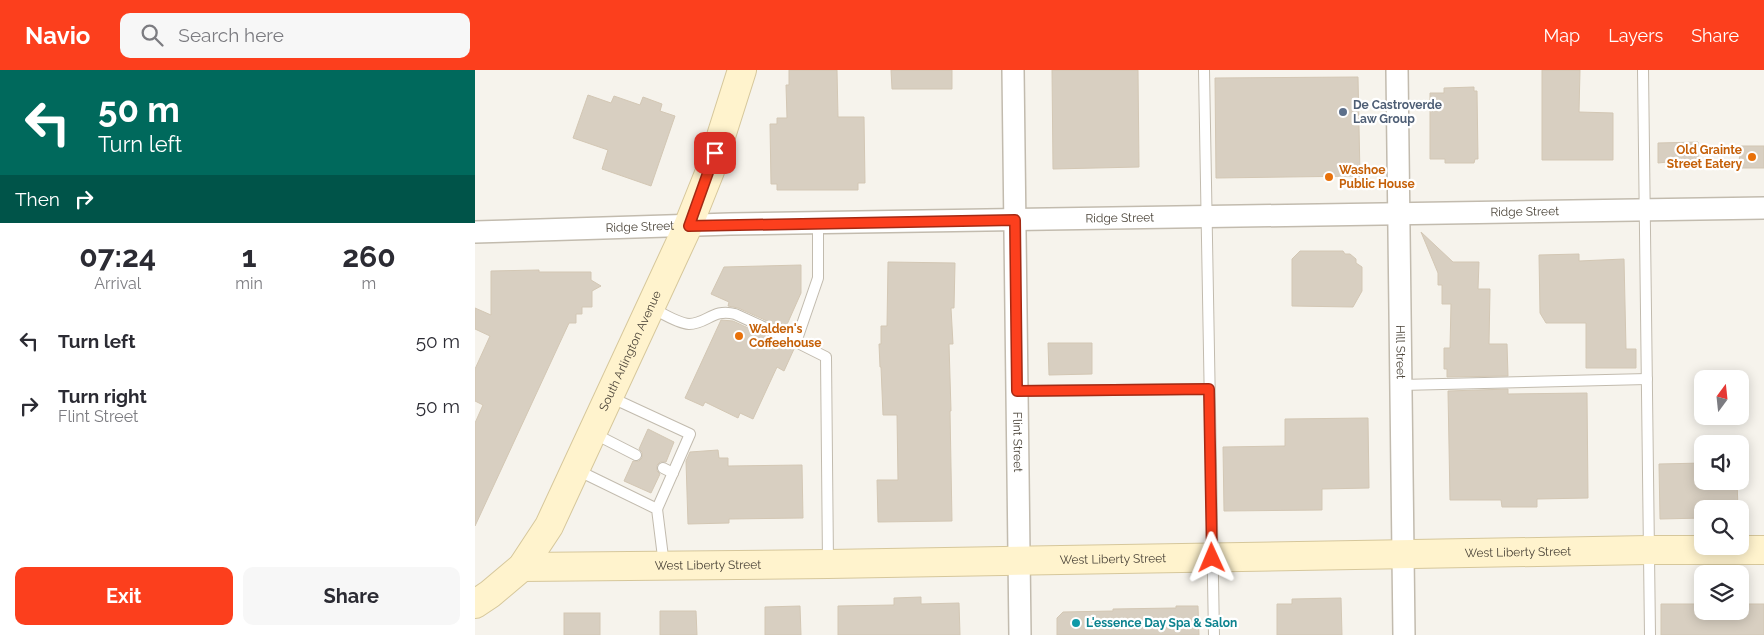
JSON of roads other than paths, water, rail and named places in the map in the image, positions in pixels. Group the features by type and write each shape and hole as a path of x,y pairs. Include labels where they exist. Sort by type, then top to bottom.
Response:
{"main road":[{"name":"South Arlington Avenue","path":"475,604 522,567 549,526 689,226 742,70"},
{"name":"West Liberty Street","path":"522,567 828,564 1649,550 1764,550"}],"street":[{"name":"Flint Street","path":"1013,70 1020,635"},
{"name":"Hill Street","path":"1397,70 1404,635"},
{"name":"Ridge Street","path":"475,232 689,226 1764,208"}],"lane":[{"path":"1205,70 1214,635"},
{"path":"1643,70 1650,635"},
{"path":"796,342 818,278 818,224"},
{"path":"651,308 683,323 691,324 719,312 727,311 826,357 828,564"},
{"path":"1401,385 1647,379"},
{"path":"1017,391 1209,389"},
{"path":"609,397 690,434 657,509 664,566"},
{"path":"593,433 636,455"},
{"path":"663,468 673,473"},
{"path":"575,470 657,509"}],"place":[{"name":"De Castroverde Law Group","path":"1343,112"},
{"name":"Old Grainte Street Eatery","path":"1752,157"},
{"name":"Washoe Public House","path":"1329,177"},
{"name":"Walden's Coffeehouse","path":"739,336"},
{"name":"L'essence Day Spa & Salon","path":"1076,623"}]}
